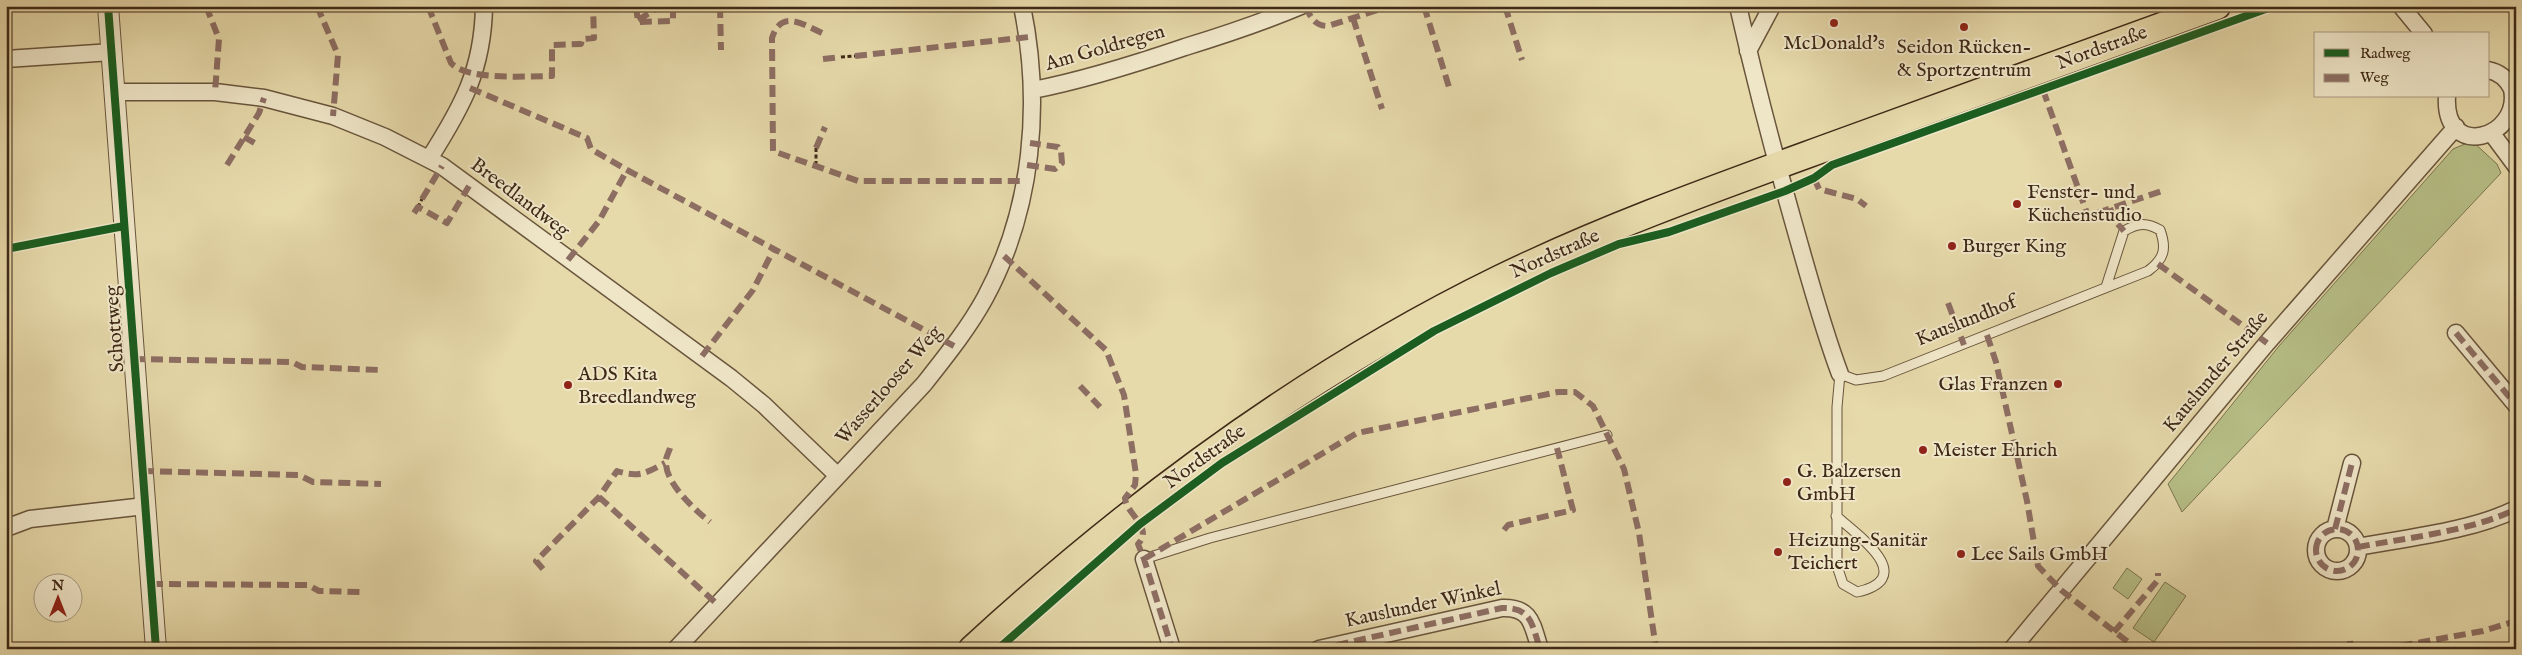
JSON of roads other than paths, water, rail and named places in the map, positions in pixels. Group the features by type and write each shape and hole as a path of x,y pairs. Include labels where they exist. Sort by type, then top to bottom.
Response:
{"main road":[{"name":"Nordstraße","path":"972,649 1043,584 1131,511 1232,436 1339,368 1419,321 1500,279 1598,235 1777,166 2217,6"}],"street":[{"name":"Schottweg","path":"108,6 156,649"},
{"path":"429,159 470,88 481,44 484,6"},
{"name":"Wasserlooser Weg","path":"676,649 924,384 954,346 985,297 1004,256 1021,202 1033,126 1033,90 1028,37 1022,6"},
{"name":"Am Goldregen","path":"1033,90 1063,84 1157,57 1269,20 1301,6"},
{"path":"1738,6 1777,166 1826,335 1840,374"},
{"path":"1748,51 1772,6"},
{"path":"2401,6 2422,32"},
{"path":"6,59 112,52"},
{"path":"2447,98 2447,107 2456,127 2474,137 2493,135 2503,129 2514,114 2515,103 2512,80 2490,71"},
{"name":"Breedlandweg","path":"115,92 215,92 264,98 350,122 429,159 731,378 764,405 838,476"},
{"name":"Kauslunder Straße","path":"2012,649 2267,343 2456,127"},
{"path":"2493,135 2516,166"},
{"path":"2456,332 2516,405"},
{"path":"2335,529 2352,463"},
{"path":"6,528 30,519 145,506"},
{"path":"2358,547 2440,532 2503,516 2516,510"},
{"path":"2335,529 2344,530 2351,535 2358,547 2356,560 2350,567 2338,572 2328,570 2320,564 2315,553 2317,541 2324,533 2335,529"},
{"path":"1144,559 1172,649"},
{"name":"Kauslunder Winkel","path":"1319,649 1513,608 1524,612 1531,622 1540,649"}],"lane":[{"name":"Kauslundhof","path":"1840,374 1856,380 1883,376 2148,272 2158,264 2164,254 2164,242 2160,230 2150,224 2136,224 2124,232 2106,287"},
{"path":"1836,516 1880,554 1883,566 1882,578 1871,589 1857,592 1844,584 1837,566 1836,516 1837,407 1840,374"},
{"path":"1144,559 1210,538 1607,435"}],"place":[{"name":"McDonald's","path":"1834,23"},
{"name":"Seidon Rücken- & Sportzentrum","path":"1964,27"},
{"name":"Fenster- und Küchenstudio","path":"2017,204"},
{"name":"Burger King","path":"1952,246"},
{"name":"Glas Franzen","path":"2058,384"},
{"name":"ADS Kita Breedlandweg","path":"568,385"},
{"name":"Meister Ehrich","path":"1923,450"},
{"name":"G. Balzersen GmbH","path":"1787,482"},
{"name":"Heizung-Sanitär Teichert","path":"1778,552"},
{"name":"Lee Sails GmbH","path":"1961,554"}]}
